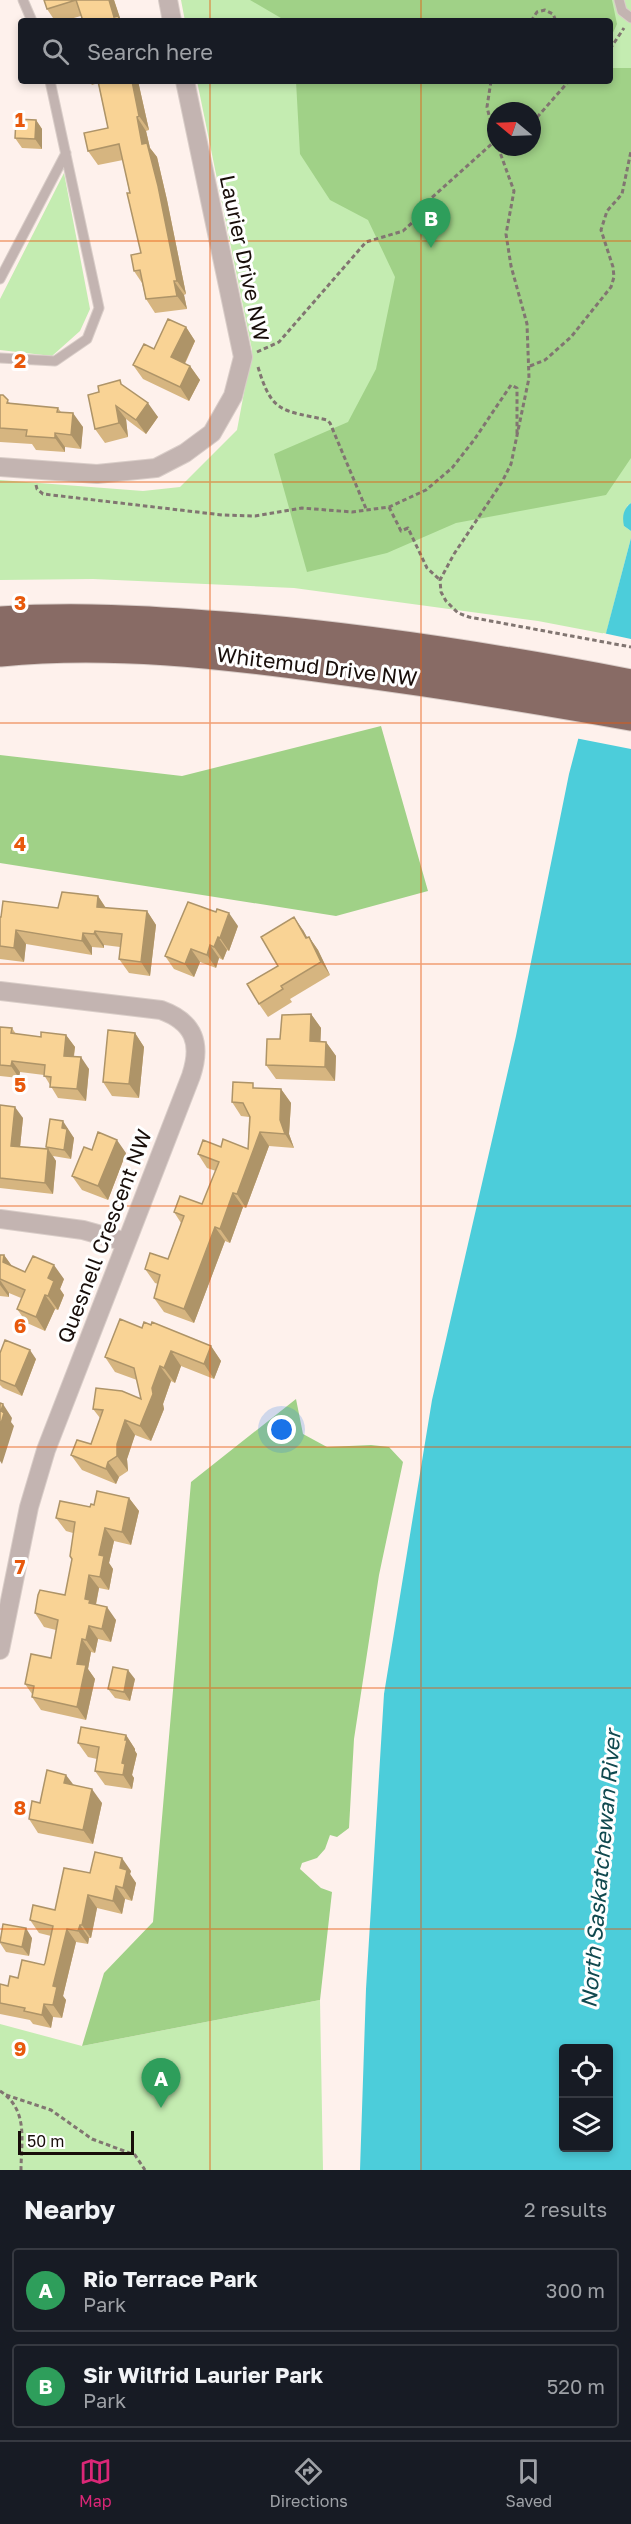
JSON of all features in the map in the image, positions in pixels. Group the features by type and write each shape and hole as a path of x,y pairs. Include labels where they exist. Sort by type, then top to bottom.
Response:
{"highway":[{"name":"Whitemud Drive NW","path":"0,624 89,620 265,631 519,679 631,714"},
{"name":"Whitemud Drive NW","path":"0,650 87,646 206,652 277,660 631,686"}],"street":[{"path":"168,0 171,18"},
{"name":"Laurier Drive NW","path":"0,467 97,474 156,468 185,453 212,433 233,396 249,356 186,84"},
{"name":"Quesnell Crescent NW","path":"0,991 153,1008 177,1017 190,1028 195,1047 194,1067 46,1450 29,1507 0,1650"},
{"path":"0,1219 82,1230 126,1242"}],"lane":[{"path":"23,0 31,18"},
{"path":"619,0 622,11 629,17"},
{"path":"0,358 55,362 87,339 99,308 51,84"},
{"path":"0,279 66,153"}],"path":[{"path":"533,18 537,12 545,9 555,18"},
{"path":"613,44 629,17"},
{"path":"488,102 491,84"},
{"path":"541,113 566,84"},
{"path":"367,511 330,423 327,420 276,406 266,392 249,356 279,342 366,242 403,231 427,202 487,149"},
{"path":"530,366 545,360 571,337 610,287 614,278 613,267 601,230 607,211 622,194 631,151"},
{"path":"501,156 514,191 506,229 506,241 527,324 530,366 512,464 454,554 440,580 441,592 458,613 535,630 631,647"},
{"path":"36,470 37,489 43,494 222,515 255,516 302,508 367,511 389,507 426,490 452,468 511,385 517,388 517,444"},
{"path":"389,507 401,531 408,528 427,568 440,580"},
{"path":"0,2091 51,2110 92,2139 135,2155 145,2170"},
{"path":"6,2095 22,2118 21,2170"}],"green space":[{"path":"181,0 631,0 631,503 627,506 624,526 631,531 631,538 606,634 538,621 294,588 93,579 0,580 0,480 143,491 180,487 237,430 252,350 198,84 613,84 613,18 184,18"},
{"path":"250,0 612,0 617,24 613,33 613,18 281,18"},
{"path":"613,68 631,68 631,458 606,495 456,523 387,553 307,572 274,454 348,422 376,369 395,277 368,220 330,200 300,154 296,84 613,84"},
{"path":"64,173 90,309 80,331 52,356 0,350 0,299"},
{"path":"381,726 428,891 336,916 0,863 0,755 182,776"},
{"path":"296,1399 303,1434 327,1447 371,1445 389,1447 403,1462 379,1575 354,1739 349,1828 337,1837 330,1835 325,1849 317,1858 302,1863 300,1869 321,1888 332,1892 320,2000 82,2046 104,1973 153,1922 191,1482"},
{"path":"320,2000 323,2170 0,2170 0,2024 82,2046"}],"water":[{"path":"631,503 631,531 624,526 623,519"},
{"name":"North Saskatchewan River","path":"631,538 631,2170 360,2170 366,1989 384,1694 432,1400 516,1036 569,774"}],"pier":[{"path":"603,633 631,639 631,749 575,738"}],"building":[{"path":"44,0 76,0 47,9"},
{"path":"76,0 109,0 114,17 119,18 82,18"},
{"path":"99,84 133,84 142,144 147,143 158,186 177,281 174,281 177,296 146,299 140,270 134,271 131,255 141,253 127,193 130,193 119,144 88,151 84,133 108,128"},
{"path":"16,119 36,120 35,139 15,138"},
{"path":"168,319 186,327 171,357 190,366 180,387 133,365 144,344 154,349"},
{"path":"120,380 121,384 148,403 136,420 116,406 119,423 95,429 88,395 99,392 98,386"},
{"path":"0,395 8,400 7,403 58,408 57,412 73,413 71,435 55,433 55,438 26,436 27,430 0,428"},
{"path":"62,892 98,896 97,907 147,911 141,962 119,959 122,934 95,931 94,934 83,933 82,941 16,930 14,948 0,946 0,917 3,901 58,908"},
{"path":"188,902 216,912 217,909 229,913 220,938 218,937 214,947 210,945 207,955 191,949 185,964 165,956"},
{"path":"294,917 306,938 309,937 321,962 281,986 283,989 259,1004 247,984 278,966 261,937"},
{"path":"311,1014 310,1041 326,1042 325,1067 266,1065 267,1039 280,1039 282,1015"},
{"path":"0,1027 12,1028 11,1033 41,1037 41,1032 66,1035 64,1056 81,1057 77,1089 50,1087 51,1077 44,1076 45,1065 12,1061 11,1066 0,1065"},
{"path":"108,1030 135,1033 129,1084 103,1082"},
{"path":"233,1082 253,1083 253,1088 281,1089 280,1120 285,1134 260,1132 237,1194 233,1193 220,1229 215,1227 184,1309 154,1298 160,1275 145,1269 150,1253 168,1259 184,1216 174,1212 180,1196 202,1204 219,1162 198,1154 203,1140 221,1147 223,1139 248,1149 250,1117 243,1103 232,1102"},
{"path":"0,1105 15,1107 11,1146 48,1149 45,1183 0,1178"},
{"path":"50,1119 63,1121 62,1128 67,1129 64,1150 46,1147"},
{"path":"98,1132 117,1140 98,1186 72,1176 84,1147 92,1150"},
{"path":"0,1255 4,1255 3,1262 25,1272 33,1256 54,1265 48,1278 54,1281 36,1317 17,1309 25,1290 0,1279"},
{"path":"120,1319 142,1328 144,1322 151,1325 152,1322 211,1346 204,1364 171,1351 164,1368 160,1366 152,1388 153,1394 140,1426 125,1420 117,1444 117,1456 108,1462 106,1469 71,1455 77,1440 91,1444 103,1410 93,1409 96,1388 122,1391 141,1399 134,1368 105,1357"},
{"path":"5,1340 30,1350 15,1386 0,1380 0,1353"},
{"path":"0,1403 3,1404 1,1411 4,1413 0,1427"},
{"path":"97,1491 129,1498 122,1532 105,1528 99,1555 104,1556 100,1577 89,1575 85,1599 90,1600 89,1603 107,1607 102,1629 89,1626 86,1640 82,1639 77,1664 86,1665 77,1707 32,1697 34,1686 25,1684 31,1654 51,1658 58,1620 35,1613 38,1595 40,1590 65,1595 72,1559 70,1556 75,1522 56,1518 60,1501 90,1507 91,1504 94,1505"},
{"path":"113,1667 128,1670 124,1692 108,1689"},
{"path":"81,1727 126,1735 122,1763 125,1764 123,1775 95,1771 99,1747 78,1743"},
{"path":"47,1770 66,1775 64,1783 92,1789 83,1830 29,1819 32,1801 40,1803"},
{"path":"95,1852 122,1858 120,1868 127,1870 123,1888 116,1886 113,1901 88,1895 82,1925 78,1931 67,1929 53,1986 57,1987 53,2005 44,2004 42,2015 24,2011 25,2008 0,2003 0,1984 8,1986 10,1976 18,1978 22,1960 44,1965 45,1963 53,1926 30,1920 33,1905 55,1910 64,1868 90,1873"},
{"path":"3,1924 26,1928 22,1947 0,1942"}],"place":[{"name":"Sir Wilfrid Laurier Park","path":"431,248"},
{"name":"Rio Terrace Park","path":"161,2108"}]}
